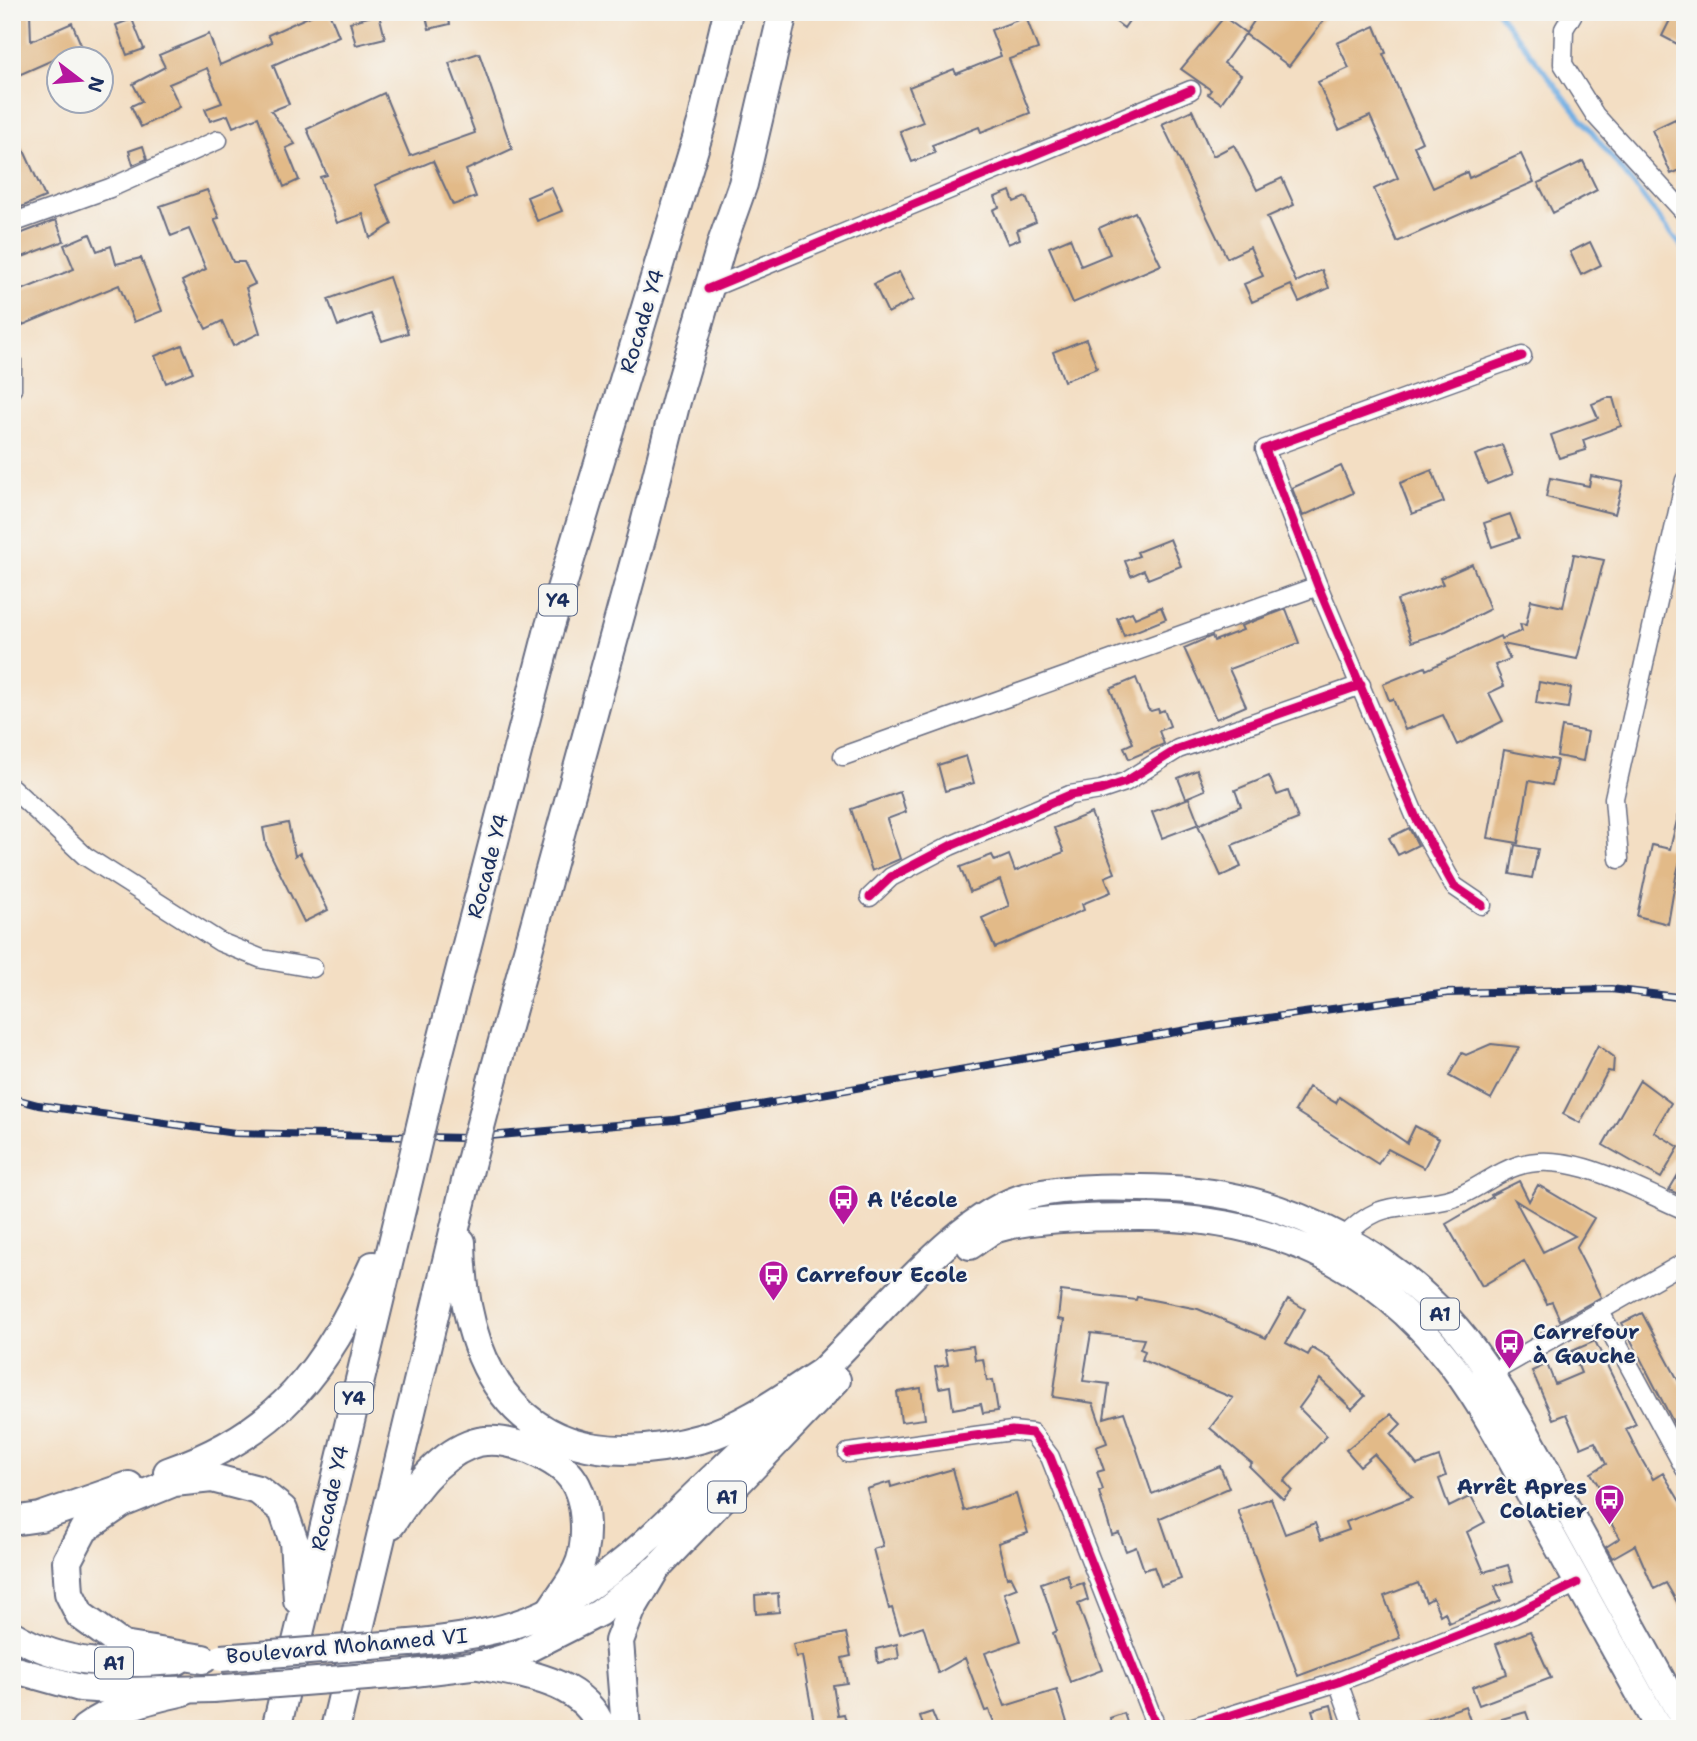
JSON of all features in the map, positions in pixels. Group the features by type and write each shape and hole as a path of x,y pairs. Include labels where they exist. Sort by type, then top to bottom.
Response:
{"highway":[{"name":"Rocade Y4","path":"276,1729 431,1083 549,629 702,122 729,12"},
{"path":"335,1729 470,1165 708,289 743,184 783,12"},
{"path":"461,1203 461,1277 471,1331 489,1372 517,1409 535,1426 554,1438 586,1447 640,1451 704,1438 749,1418 824,1371"},
{"path":"12,1521 40,1517 199,1461 262,1426 312,1376 345,1326 400,1209"},
{"path":"379,1544 411,1494 441,1462 470,1444 508,1441 540,1454 571,1477 582,1505 585,1534 578,1568 551,1610"},
{"path":"212,1659 123,1646 80,1615 69,1593 67,1562 84,1529 122,1503 174,1482 212,1478 258,1490 283,1510 294,1542 299,1628"},
{"path":"626,1729 619,1641 631,1610 654,1571"},
{"path":"479,1665 529,1675 562,1687 581,1699 597,1717 602,1729"},
{"path":"85,1729 101,1717 132,1705 184,1691"}],"main road":[{"name":"Boulevard Mohamed VI","path":"12,1634 31,1645 72,1660 124,1664 410,1643 470,1636 515,1625 551,1610 610,1575 824,1371 945,1245 973,1225 1025,1196 1130,1188 1221,1194 1296,1214 1343,1238 1398,1275 1434,1308 1470,1345 1489,1373 1685,1722"},
{"name":"Boulevard Mohamed VI","path":"12,1669 80,1688 184,1691 407,1674 479,1665 550,1640 599,1613 654,1571 775,1448 933,1277 993,1231 1098,1217 1170,1217 1247,1227 1285,1238 1331,1259 1391,1302 1452,1365 1494,1429 1659,1729"}],"street":[{"path":"1574,12 1564,29 1563,64 1595,115 1685,213"},
{"path":"708,289 1192,90"},
{"path":"12,223 110,188 218,140"},
{"path":"1482,905 1454,886 1416,818 1318,586 1265,449 1522,356"},
{"path":"12,360 12,389"},
{"path":"1619,859 1614,798 1685,480"},
{"path":"843,756 1318,586"},
{"path":"870,897 891,877 962,841 1070,795 1101,790 1125,782 1178,749 1361,685"},
{"path":"12,788 85,856 220,942 262,959 313,968"},
{"path":"1343,1238 1363,1217 1376,1210 1446,1200 1521,1164 1560,1161 1685,1210"},
{"path":"1468,1389 1489,1373 1685,1262"},
{"path":"1599,1310 1685,1469"},
{"path":"848,1453 1012,1431 1032,1433 1051,1457 1157,1729"},
{"path":"1186,1729 1338,1682 1514,1614 1577,1583"},
{"path":"1338,1682 1355,1729"}],"building":[{"path":"12,12 30,12 31,41 72,23 82,46 46,46 46,63 12,78"},
{"path":"319,12 329,12 339,36 273,65 289,104 271,111 295,144 286,148 299,180 284,187 258,117 233,127 228,115 210,121 205,109 222,103 207,68 169,84 180,107 141,127 131,106 142,101 133,84 165,67 159,55 209,34 220,65 272,42 268,35"},
{"path":"425,12 447,12 450,24 429,29"},
{"path":"1103,12 1135,12 1124,28"},
{"path":"1260,12 1330,12 1289,66 1245,34 1224,63 1241,75 1221,103 1208,94 1211,90 1181,69 1224,17 1246,33"},
{"path":"1674,12 1685,12 1685,48 1662,36"},
{"path":"379,14 385,38 356,45 350,22"},
{"path":"1026,17 1038,49 1009,59 1030,113 981,132 979,127 932,145 935,153 912,162 900,131 923,122 909,87 954,69 956,74 1001,56 991,30"},
{"path":"132,19 144,49 127,55 116,25"},
{"path":"1375,26 1386,53 1383,54 1422,142 1414,146 1433,188 1467,172 1469,178 1521,154 1534,182 1397,242 1374,189 1398,178 1370,116 1339,130 1318,82 1349,68 1337,43"},
{"path":"479,53 512,149 466,170 476,197 453,205 433,161 375,185 392,224 370,238 363,214 337,223 320,177 327,175 307,129 384,93 410,156 475,133 449,63"},
{"path":"1192,110 1213,156 1234,145 1257,190 1282,178 1294,205 1267,217 1296,282 1322,270 1329,288 1299,302 1291,285 1252,302 1244,284 1263,276 1250,247 1227,258 1162,124"},
{"path":"1675,119 1685,139 1685,168 1671,174 1652,130"},
{"path":"12,124 45,197 19,208 12,193"},
{"path":"143,146 147,159 133,165 129,151"},
{"path":"1583,161 1597,190 1553,213 1538,183"},
{"path":"551,187 562,211 537,221 527,197"},
{"path":"207,190 219,218 214,219 233,262 244,262 255,284 246,288 260,333 233,346 222,321 206,329 182,281 206,269 189,229 171,236 160,206"},
{"path":"1010,191 1014,202 1026,197 1036,222 1017,230 1020,239 1008,244 993,210 999,207 995,197"},
{"path":"1135,212 1161,265 1073,303 1049,247 1070,238 1081,266 1110,254 1099,228"},
{"path":"56,220 64,241 12,261 12,237"},
{"path":"90,234 97,251 111,246 116,264 141,258 162,311 134,322 119,285 18,327 12,314 12,294 74,269 64,245"},
{"path":"1590,242 1601,265 1581,275 1570,252"},
{"path":"899,272 913,300 888,313 874,284"},
{"path":"389,277 408,333 382,341 371,314 338,326 328,299"},
{"path":"1086,339 1097,368 1064,381 1053,352"},
{"path":"182,345 193,372 166,383 155,356"},
{"path":"1613,398 1621,426 1583,440 1586,450 1559,458 1551,435 1598,418 1592,404"},
{"path":"1502,445 1513,474 1487,484 1475,455"},
{"path":"1341,466 1353,493 1303,516 1292,488"},
{"path":"1432,470 1444,502 1412,514 1400,483"},
{"path":"1591,476 1623,482 1615,514 1546,497 1550,478 1589,486"},
{"path":"1510,514 1519,538 1492,547 1484,523"},
{"path":"1170,539 1181,566 1148,579 1144,570 1131,576 1125,561 1139,556 1137,552"},
{"path":"1574,554 1604,560 1577,659 1503,644 1510,659 1495,665 1504,686 1489,693 1503,721 1457,745 1443,715 1405,730 1393,699 1389,700 1383,684 1425,667 1426,670 1500,636 1501,639 1522,631 1520,624 1526,625 1531,600 1563,607"},
{"path":"1472,564 1490,609 1446,631 1412,642 1397,600 1443,584 1440,578"},
{"path":"1161,607 1166,619 1124,636 1117,618 1132,612 1135,618"},
{"path":"1286,609 1299,643 1229,669 1246,706 1216,719 1184,648 1212,636 1214,641 1243,630 1241,626"},
{"path":"1136,678 1148,709 1158,709 1159,712 1164,710 1170,726 1159,731 1164,744 1129,759 1124,747 1133,743 1110,689"},
{"path":"1539,682 1571,688 1568,708 1536,703"},
{"path":"1562,727 1588,732 1583,761 1557,756"},
{"path":"1504,750 1557,760 1552,785 1529,781 1518,843 1488,838"},
{"path":"966,756 974,783 945,791 938,765"},
{"path":"1197,770 1205,790 1186,798 1178,778"},
{"path":"1269,776 1277,795 1288,791 1298,819 1232,845 1241,867 1221,876 1198,825 1241,806 1235,790"},
{"path":"900,792 906,812 887,819 900,859 872,871 851,809"},
{"path":"1189,798 1199,824 1162,838 1152,812"},
{"path":"1680,808 1685,808 1685,853 1682,853 1676,877 1668,924 1637,916 1652,845 1670,849"},
{"path":"1091,813 1115,873 1105,877 1111,892 1082,904 1084,910 995,948 982,918 1009,906 1000,880 970,892 960,867 992,855 995,861 1009,855 1015,871 1064,852 1054,828"},
{"path":"288,823 295,856 300,853 328,910 304,922 266,845 263,828"},
{"path":"1409,828 1418,845 1398,855 1389,838"},
{"path":"1515,845 1538,849 1532,878 1510,874"},
{"path":"1491,1044 1519,1047 1491,1099 1449,1076 1462,1053 1466,1055"},
{"path":"1598,1045 1614,1057 1613,1072 1608,1071 1580,1123 1563,1114"},
{"path":"1640,1080 1671,1103 1654,1132 1679,1147 1661,1178 1603,1145"},
{"path":"1309,1087 1336,1103 1339,1097 1407,1143 1415,1126 1439,1139 1424,1168 1388,1149 1378,1164 1295,1111"},
{"path":"1685,1163 1685,1197 1669,1190"},
{"path":"1519,1181 1529,1201 1538,1185 1594,1218 1576,1248 1601,1297 1560,1320 1552,1302 1547,1304 1524,1261 1482,1286 1446,1224 1492,1197 1491,1195","holes":["1515,1200 1575,1236 1543,1252"]},
{"path":"1061,1291 1136,1300 1137,1297 1198,1309 1266,1338 1288,1299 1305,1309 1286,1343 1308,1355 1312,1348 1329,1358 1365,1396 1352,1409 1320,1379 1299,1408 1327,1436 1284,1481 1292,1490 1283,1499 1249,1466 1252,1463 1210,1428 1233,1398 1142,1360 1145,1351 1140,1349 1144,1339 1091,1333 1083,1381 1109,1384 1104,1418 1124,1412 1152,1494 1220,1466 1229,1488 1160,1518 1181,1579 1161,1586 1154,1567 1144,1570 1136,1547 1126,1551 1119,1533 1112,1535 1099,1492 1103,1490 1097,1472 1104,1470 1096,1447 1107,1443 1093,1403 1053,1397 1064,1320 1058,1319"},
{"path":"1642,1313 1685,1393 1685,1445 1622,1323"},
{"path":"1595,1341 1636,1424 1626,1429 1639,1455 1653,1479 1663,1473 1685,1510 1685,1616 1666,1583 1654,1589 1635,1545 1612,1558 1606,1547 1620,1538 1594,1495 1601,1490 1591,1473 1606,1464 1595,1442 1581,1448 1566,1414 1553,1419 1532,1371 1547,1364 1555,1384 1581,1373 1572,1351"},
{"path":"973,1346 975,1360 983,1359 987,1381 993,1380 998,1411 983,1413 981,1404 953,1409 950,1386 939,1388 935,1367 948,1365 945,1350"},
{"path":"921,1388 925,1419 901,1422 897,1392"},
{"path":"1391,1414 1401,1424 1391,1434 1417,1465 1439,1457 1446,1476 1439,1479 1449,1507 1471,1496 1485,1522 1467,1532 1484,1572 1508,1565 1513,1581 1495,1586 1501,1601 1449,1623 1445,1612 1440,1615 1433,1598 1426,1602 1418,1583 1384,1596 1400,1638 1298,1676 1238,1510 1271,1498 1285,1534 1315,1523 1321,1540 1349,1530 1346,1522 1412,1497 1374,1454 1360,1466 1346,1450"},
{"path":"953,1469 964,1511 1016,1494 1028,1533 998,1543 1007,1578 1011,1576 1017,1588 1004,1593 1020,1641 985,1653 1005,1706 1057,1690 1069,1729 997,1729 989,1710 985,1711 965,1658 938,1673 923,1626 900,1634 892,1608 889,1609 873,1549 883,1546 867,1489 890,1482 891,1487"},
{"path":"1067,1574 1071,1587 1083,1583 1088,1600 1078,1604 1102,1670 1070,1682 1053,1633 1057,1631 1041,1583"},
{"path":"778,1593 779,1612 756,1614 755,1595"},
{"path":"1530,1631 1551,1678 1479,1705 1472,1687 1507,1674 1496,1644"},
{"path":"846,1633 851,1656 842,1658 847,1683 833,1685 838,1715 844,1714 848,1729 805,1729 805,1724 814,1722 802,1656 796,1657 793,1644"},
{"path":"897,1644 899,1658 878,1663 876,1649"},
{"path":"1331,1705 1337,1729 1318,1729 1312,1710"},
{"path":"1465,1706 1473,1729 1408,1729 1408,1727"},
{"path":"932,1712 939,1729 924,1729 920,1716"},
{"path":"1526,1712 1532,1729 1481,1729 1481,1725"},
{"path":"1124,1713 1129,1729 1113,1729 1110,1718"}],"waterway":[{"path":"1498,12 1685,251"}],"railway":[{"path":"12,1098 38,1105 235,1133 465,1138 674,1120 1210,1026 1447,993 1611,989 1685,998"}],"cycle path":[{"path":"708,289 1191,90"},
{"path":"1482,905 1454,886 1416,818 1318,586 1265,449 1522,356"},
{"path":"870,897 891,877 950,846 1070,795 1101,790 1125,782 1178,749 1361,685"},
{"path":"848,1453 1012,1431 1032,1433 1050,1457 1157,1729"},
{"path":"1187,1729 1338,1682 1514,1614 1577,1583"}],"place":[{"name":"A l'école","path":"844,1227"},
{"name":"Carrefour Ecole","path":"773,1302"},
{"name":"Carrefour à Gauche","path":"1510,1371"},
{"name":"Arrêt Apres Colatier","path":"1610,1526"}]}
